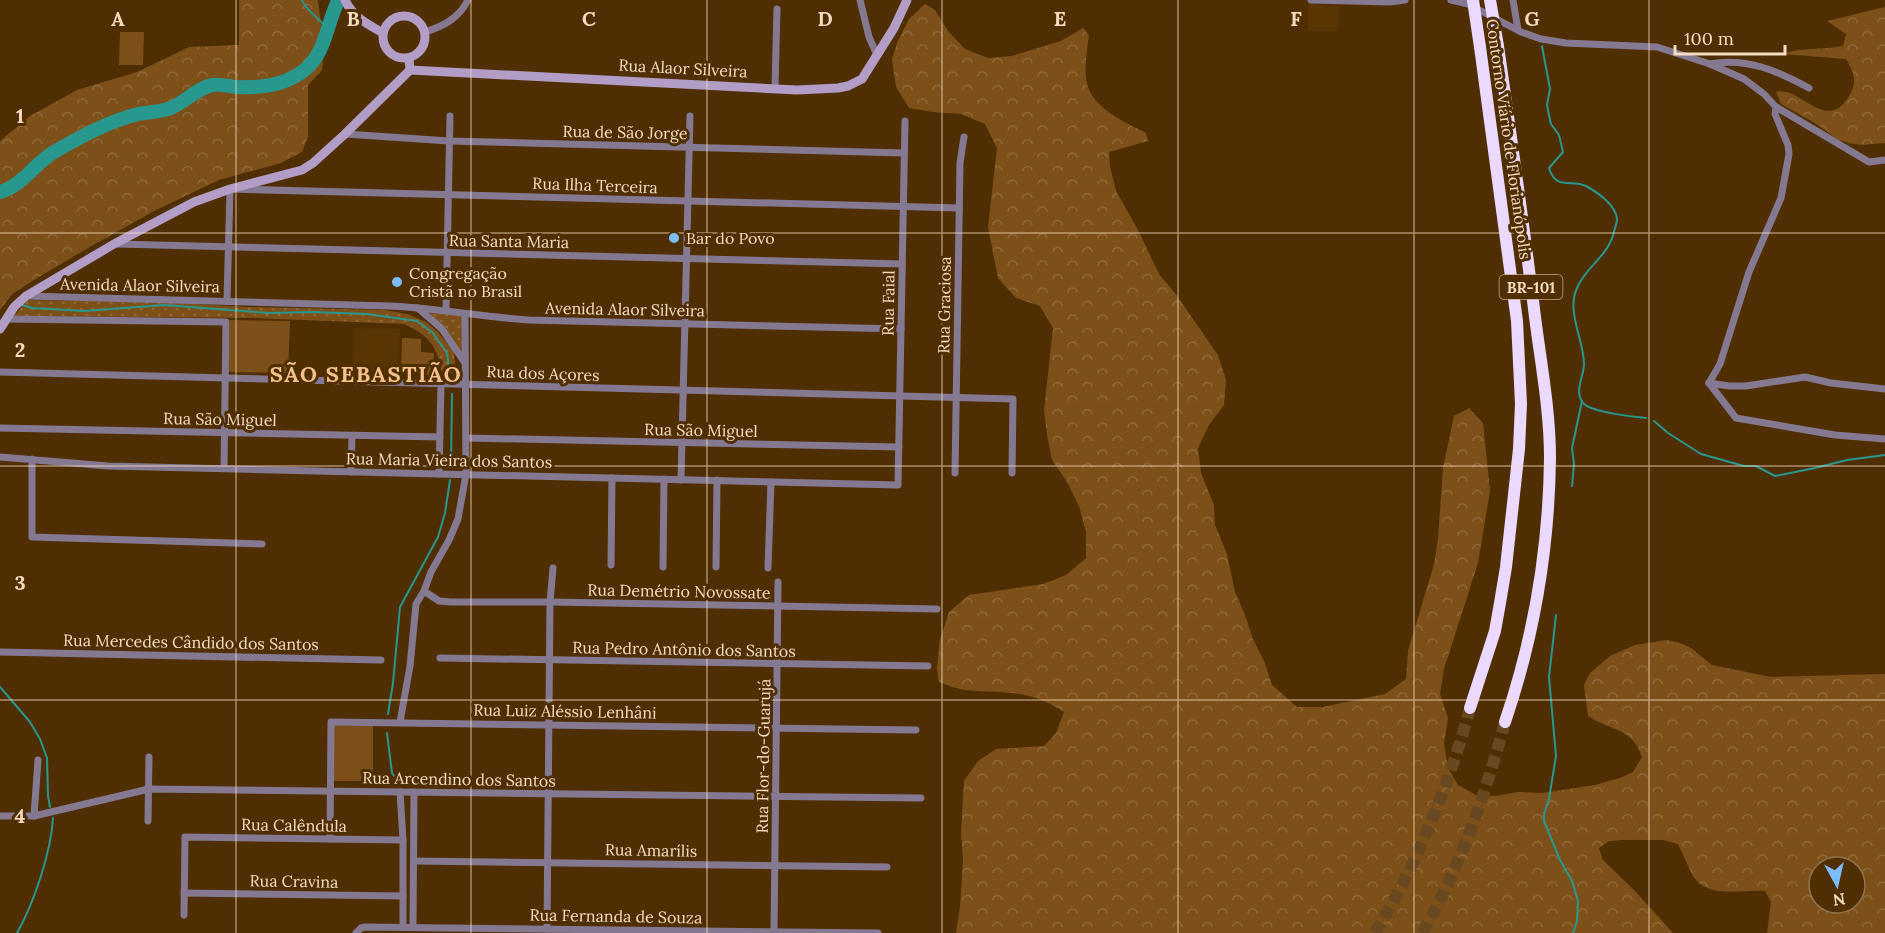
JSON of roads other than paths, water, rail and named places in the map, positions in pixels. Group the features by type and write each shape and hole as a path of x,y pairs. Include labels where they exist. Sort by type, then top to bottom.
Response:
{"highway":[{"name":"Contorno Viário de Florianópolis","path":"1470,708 1495,631 1500,603 1519,449 1521,404 1517,321 1473,0"},
{"name":"Contorno Viário de Florianópolis","path":"1490,0 1523,224 1548,423 1550,457 1542,570 1523,668 1505,722"}],"street":[{"path":"345,0 350,10 360,20 383,33"},
{"path":"425,32 450,22 460,13 468,0"},
{"path":"860,0 869,37 877,55"},
{"name":"Rua Alaor Silveira","path":"410,70 775,88 821,89 848,86 862,79 894,28 907,0"},
{"path":"1311,0 1405,0"},
{"path":"1451,0 1468,4 1518,30 1541,39 1566,44 1657,47 1710,64 1744,80 1764,94 1776,107 1869,162 1885,160"},
{"path":"1513,0 1518,30"},
{"path":"775,88 777,9"},
{"path":"402,16 418,21 425,32 422,48 417,55 409,58 400,58 389,52 383,41 383,33 390,21 402,16"},
{"path":"0,329 14,307 26,296 114,244 194,202 230,189 302,170 313,163 410,70 409,58"},
{"path":"1710,64 1726,61 1756,65 1809,88"},
{"path":"1709,382 1720,364 1749,272 1781,198 1789,154 1788,145 1775,114 1776,107"},
{"path":"446,311 450,116"},
{"path":"681,480 690,116"},
{"name":"Rua Faial","path":"898,485 905,121"},
{"name":"Rua de São Jorge","path":"345,134 449,141 904,153"},
{"name":"Rua Graciosa","path":"955,473 960,153 964,137"},
{"path":"227,301 230,189"},
{"name":"Rua Ilha Terceira","path":"230,189 959,208"},
{"name":"Rua Santa Maria","path":"114,244 902,264"},
{"name":"Avenida Alaor Silveira","path":"26,296 417,307 529,320 901,329"},
{"path":"417,307 442,329 465,363"},
{"path":"400,722 410,666 416,604 458,519 466,474 465,314"},
{"path":"6,319 226,322 224,468"},
{"name":"Rua dos Açores","path":"0,372 1012,399 1012,472"},
{"path":"1709,382 1729,386 1746,386 1804,377 1841,385 1885,389"},
{"path":"1709,382 1736,418 1835,435 1885,440"},
{"path":"439,474 441,384"},
{"name":"Rua São Miguel","path":"0,428 440,437"},
{"path":"351,472 352,436"},
{"name":"Rua São Miguel","path":"466,438 899,447"},
{"name":"Rua Maria Vieira dos Santos","path":"0,457 92,465 898,485"},
{"path":"32,459 32,537 262,544"},
{"path":"611,565 612,478"},
{"path":"663,567 664,479"},
{"path":"716,567 717,480"},
{"path":"768,568 771,482"},
{"path":"547,929 549,660 553,568"},
{"name":"Rua Flor-do-Guarujá","path":"774,932 778,582"},
{"name":"Rua Demétrio Novossate","path":"424,591 439,601 452,602 937,609"},
{"name":"Rua Mercedes Cândido dos Santos","path":"0,652 381,660"},
{"name":"Rua Pedro Antônio dos Santos","path":"440,658 928,666"},
{"name":"Rua Luiz Aléssio Lenhâni","path":"330,839 331,722 916,730"},
{"path":"148,821 149,757"},
{"path":"34,816 38,760"},
{"name":"Rua Arcendino dos Santos","path":"0,816 34,816 149,789 921,798"},
{"path":"400,792 403,840 403,927"},
{"path":"413,927 414,792"},
{"name":"Rua Calêndula","path":"184,893 185,837 403,840"},
{"name":"Rua Amarílis","path":"414,861 887,867"},
{"path":"184,893 184,915"},
{"name":"Rua Cravina","path":"184,893 403,896"},
{"name":"Rua Fernanda de Souza","path":"356,933 365,927 413,927 878,933"}],"waterway":[{"path":"302,0 328,32"},
{"path":"0,192 15,185 54,152 116,121 138,114 169,109 208,86 254,87 279,83 294,77 310,65 316,57 338,1"},
{"path":"1542,46 1550,89 1547,105 1551,124 1559,135 1563,152 1549,168 1552,175 1560,182 1580,184 1595,192 1610,204 1617,219 1611,241 1581,280 1574,297 1574,316 1584,364 1579,395 1584,404 1589,407 1614,414 1646,418"},
{"path":"22,305 32,308 84,311 164,305 268,313 367,314 417,321 432,332 447,353 450,374"},
{"path":"451,465 452,394"},
{"path":"1572,486 1574,464 1572,448 1582,401"},
{"path":"1654,421 1701,454 1744,466 1756,466 1775,476 1847,460 1885,455"},
{"path":"388,714 400,607 438,537 445,513 450,480"},
{"path":"1556,615 1549,677 1556,756 1544,821 1560,860 1572,881 1578,901 1577,921 1573,933"},
{"path":"0,687 30,722 40,739 47,758 50,807"},
{"path":"387,733 392,773 399,783"},
{"path":"17,933 41,877 53,818"}],"tunnel":[{"path":"1375,933 1404,880 1430,824 1470,708"},
{"path":"1422,933 1460,857 1489,777 1505,722"}],"place":[{"name":"Bar do Povo","path":"674,238"},
{"name":"Congregação Cristã no Brasil","path":"397,282"}],"district":[{"name":"SÃO SEBASTIÃO","path":"366,374"}]}
